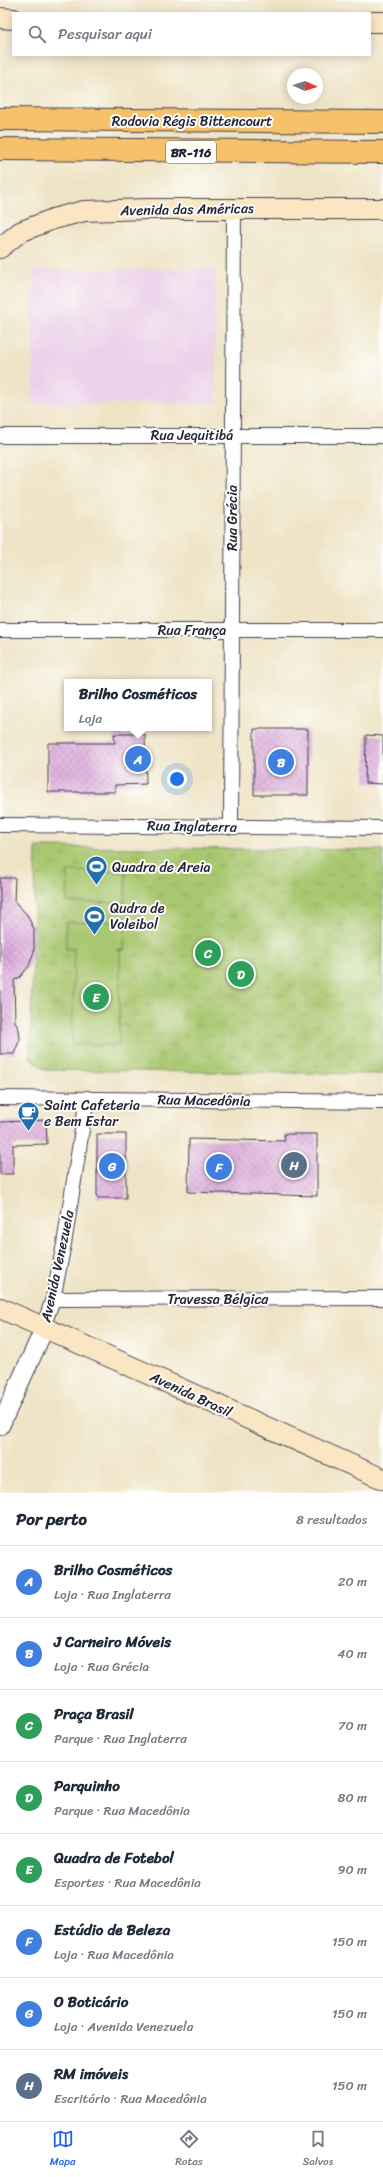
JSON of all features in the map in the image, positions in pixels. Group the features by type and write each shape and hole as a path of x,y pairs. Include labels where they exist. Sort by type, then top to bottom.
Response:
{"highway":[{"name":"Rodovia Régis Bittencourt","path":"0,120 383,122"},
{"name":"BR-116","path":"0,149 383,152"}],"main road":[{"path":"0,18 12,18"},
{"path":"371,22 383,22"},
{"name":"Avenida das Américas","path":"0,248 20,232 53,219 84,211 383,209"},
{"name":"Avenida Brasil","path":"0,1308 383,1479"}],"street":[{"name":"Rua Grécia","path":"231,826 234,209"},
{"name":"Rua Jequitibá","path":"0,436 383,436"},
{"name":"Rua França","path":"0,630 383,630"},
{"name":"Rua Inglaterra","path":"0,825 383,828"},
{"name":"Rua Macedônia","path":"0,1098 383,1102"},
{"name":"Avenida Venezuela","path":"0,1426 45,1327 46,1319 53,1299 87,1098"},
{"name":"Travessa Bélgica","path":"53,1299 383,1298"}],"shaded area":[{"path":"215,269 216,403 33,404 33,270"}],"green space":[{"path":"36,847 383,850 383,1074 45,1070 30,1057"},
{"name":"Quadra de Areia","path":"68,871 126,872 125,903 67,902"},
{"path":"66,922 125,922 124,950 120,950 119,1045 72,1044 74,949 66,949"}],"building":[{"path":"254,729 308,729 308,795 254,795"},
{"path":"114,734 145,734 146,784 115,785 115,792 48,792 48,743 115,743"},
{"path":"366,735 383,736 383,784 365,783"},
{"path":"0,878 15,878 14,901 27,915 34,929 34,951 29,966 20,977 14,980 15,1022 19,1030 20,1039 14,1054 0,1054"},
{"path":"46,1120 47,1144 13,1145 13,1174 0,1174 0,1122"},
{"path":"97,1134 126,1134 126,1198 97,1198"},
{"path":"284,1134 317,1134 317,1196 188,1192 189,1139 285,1141"}],"place":[{"name":"Brilho Cosméticos","path":"138,759"},
{"name":"J Carneiro Móveis","path":"281,762"},
{"name":"Quadra de Areia","path":"97,886"},
{"name":"Qudra de Voleibol","path":"95,936"},
{"name":"Praça Brasil","path":"208,953"},
{"name":"Parquinho","path":"241,974"},
{"name":"Quadra de Fotebol","path":"96,997"},
{"name":"Saint Cafeteria e Bem Estar","path":"29,1132"},
{"name":"RM imóveis","path":"294,1165"},
{"name":"O Boticário","path":"112,1166"},
{"name":"Estúdio de Beleza","path":"219,1167"}]}
